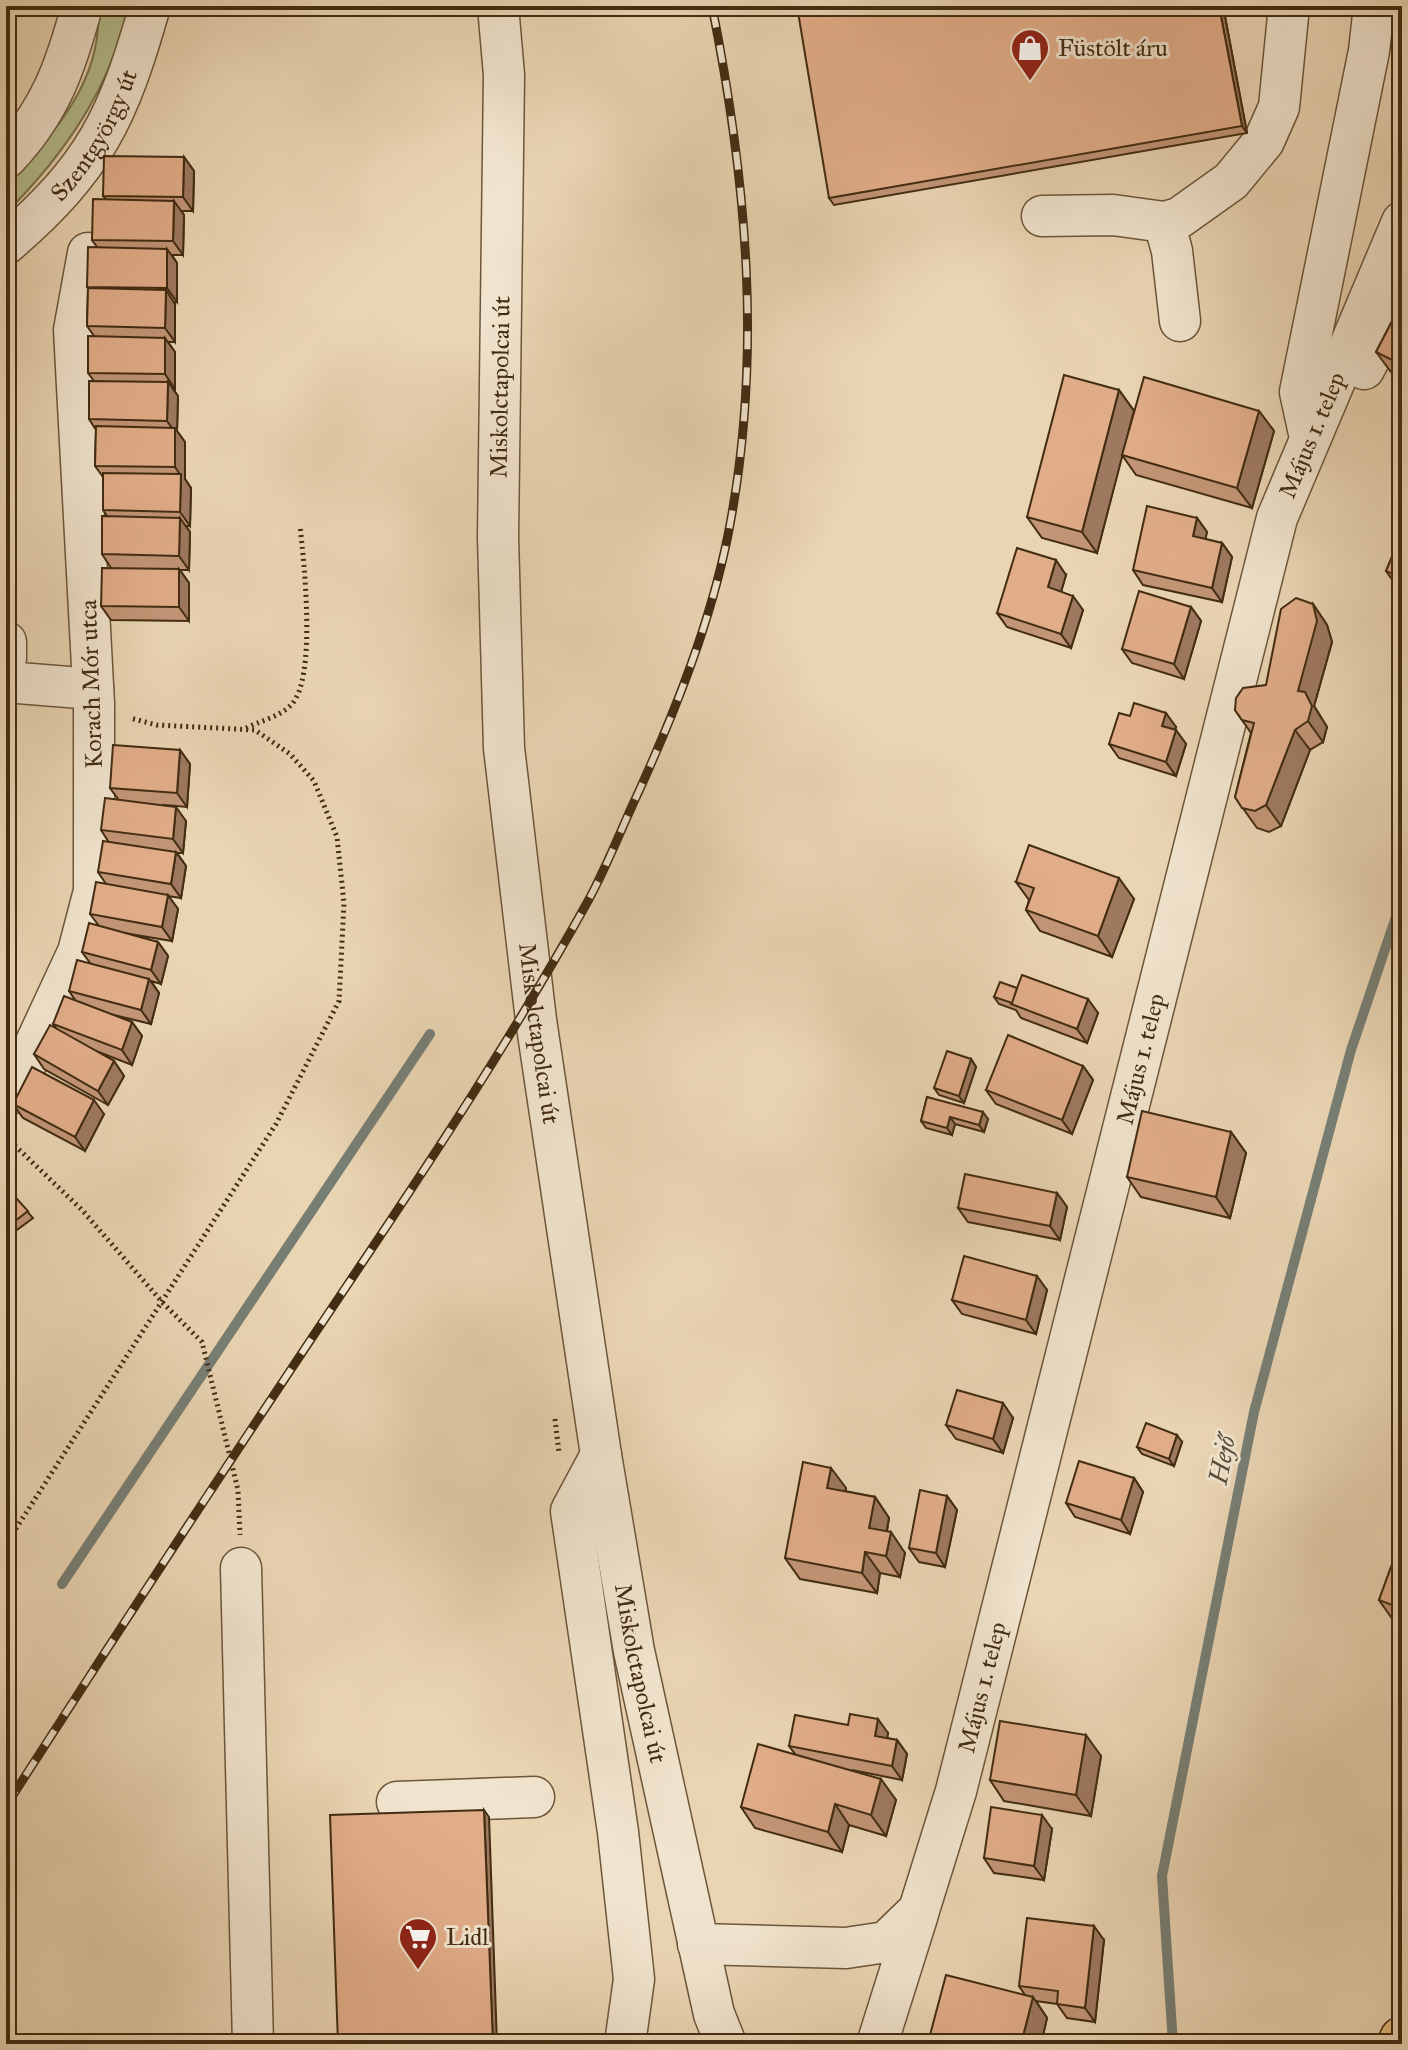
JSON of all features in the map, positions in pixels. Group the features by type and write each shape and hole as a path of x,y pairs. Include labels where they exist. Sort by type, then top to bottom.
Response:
{"street":[{"path":"6,158 25,138 56,91 82,6"},
{"name":"Szentgyörgy út","path":"6,244 53,203 95,148 117,110 150,6"},
{"name":"Miskolctapolcai út","path":"498,6 504,75 498,537 504,748 536,1020 601,1455 634,1651 714,2014 726,2044"},
{"path":"1042,216 1113,215 1164,222 1179,218 1231,181 1264,141 1279,107 1289,6"},
{"path":"1310,438 1300,392 1369,51 1374,6"},
{"path":"1164,222 1172,251 1180,321"},
{"name":"Május 1. telep","path":"877,2044 956,1791 1277,518 1402,222"},
{"name":"Korach Mór utca","path":"6,1096 25,1066 78,952 94,891 94,696 74,330 88,253"},
{"path":"1310,438 1350,396 1402,298"},
{"path":"6,642 6,658"},
{"path":"6,682 94,696"},
{"path":"601,1455 571,1511 618,1832 634,1979 625,2044"},
{"path":"241,1568 253,2044"},
{"path":"397,1802 534,1797"},
{"name":"Május 1. telep","path":"698,1944 846,1948 886,1942 919,1910"}],"path":[{"path":"245,729 291,705 301,684 308,596 300,526"},
{"path":"6,1544 276,1124 339,1001 344,903 337,837 314,781 290,754 255,730 157,725 94,696"},
{"path":"6,1137 82,1210 163,1303 202,1342 238,1490 241,1568"}],"green space":[{"path":"101,6 130,6 110,65 83,118 66,143 6,213 6,184 62,120 83,83 96,43"}],"building":[{"path":"797,6 1219,6 1242,126 829,198"},
{"path":"104,156 184,157 183,197 103,196"},
{"path":"93,199 174,201 173,241 92,240"},
{"path":"88,247 167,249 167,288 87,287"},
{"path":"88,288 166,290 165,328 87,326"},
{"path":"1402,302 1402,365 1376,352"},
{"path":"88,336 165,338 165,374 88,373"},
{"path":"1064,375 1119,390 1082,532 1027,517"},
{"path":"1144,377 1259,411 1237,488 1122,455"},
{"path":"89,381 168,382 167,421 89,419"},
{"path":"96,426 175,428 175,467 95,466"},
{"path":"103,473 181,474 180,512 103,510"},
{"path":"1147,506 1197,518 1193,536 1222,543 1212,588 1133,570"},
{"path":"102,516 180,518 179,556 102,554"},
{"path":"1402,533 1402,578 1386,571"},
{"path":"1017,548 1056,560 1048,587 1073,596 1061,634 997,613"},
{"path":"102,568 179,569 179,607 101,606"},
{"path":"1139,591 1191,607 1174,664 1122,649"},
{"path":"1296,598 1313,604 1317,621 1298,691 1305,692 1312,706 1308,721 1295,730 1266,805 1255,811 1242,808 1235,797 1254,723 1242,720 1235,710 1236,698 1243,688 1266,685 1281,609"},
{"path":"1134,703 1166,713 1162,726 1176,730 1166,762 1109,744 1119,713 1130,716"},
{"path":"113,745 180,750 177,793 110,788"},
{"path":"105,798 176,807 173,839 101,830"},
{"path":"103,841 176,852 171,884 98,872"},
{"path":"1029,845 1119,878 1098,936 1026,910 1034,888 1016,882"},
{"path":"96,882 168,895 162,927 90,914"},
{"path":"89,923 158,942 151,970 82,952"},
{"path":"77,960 149,979 141,1010 69,991"},
{"path":"1022,975 1088,999 1077,1029 1011,1004"},
{"path":"1000,982 1017,988 1012,1003 994,997"},
{"path":"64,996 132,1022 122,1050 53,1024"},
{"path":"50,1025 114,1061 98,1091 34,1054"},
{"path":"1008,1035 1083,1066 1062,1120 986,1090"},
{"path":"947,1051 971,1059 959,1096 934,1088"},
{"path":"32,1067 94,1100 75,1137 13,1104"},
{"path":"927,1097 983,1112 979,1125 950,1117 947,1128 921,1121"},
{"path":"1142,1111 1231,1132 1216,1197 1127,1177"},
{"path":"965,1174 1057,1193 1050,1226 958,1208"},
{"path":"6,1187 28,1211 6,1228"},
{"path":"964,1256 1037,1276 1026,1320 952,1300"},
{"path":"957,1390 1003,1403 993,1439 946,1425"},
{"path":"1146,1423 1177,1435 1169,1459 1137,1447"},
{"path":"1079,1461 1134,1478 1121,1520 1066,1503"},
{"path":"803,1462 831,1468 827,1488 875,1497 869,1528 891,1532 886,1556 865,1552 862,1573 785,1558"},
{"path":"920,1490 947,1496 936,1553 909,1548"},
{"path":"1402,1537 1402,1609 1379,1600"},
{"path":"850,1714 878,1719 875,1736 897,1740 892,1766 789,1746 795,1715 848,1725"},
{"path":"1000,1721 1086,1735 1076,1795 990,1780"},
{"path":"758,1744 881,1779 871,1815 835,1804 828,1832 741,1807"},
{"path":"991,1807 1042,1815 1034,1866 984,1858"},
{"name":"Lidl","path":"484,1810 493,2044 338,2044 330,1815"},
{"path":"1027,1918 1094,1926 1085,2008 1057,2004 1058,1991 1019,1986"},
{"path":"946,1975 1033,1997 1021,2044 966,2044 930,2035"}],"waterway":[{"name":"Hejő","path":"1173,2044 1162,1876 1254,1412 1351,1050 1402,899"},
{"path":"62,1584 430,1034"}],"railway":[{"path":"6,1806 442,1143 532,999 602,874 679,697 721,568 739,469 745,402 748,336 742,204 712,6"}],"place":[{"name":"Füstölt áru","path":"1030,82"},
{"name":"Lidl","path":"418,1971"}]}
